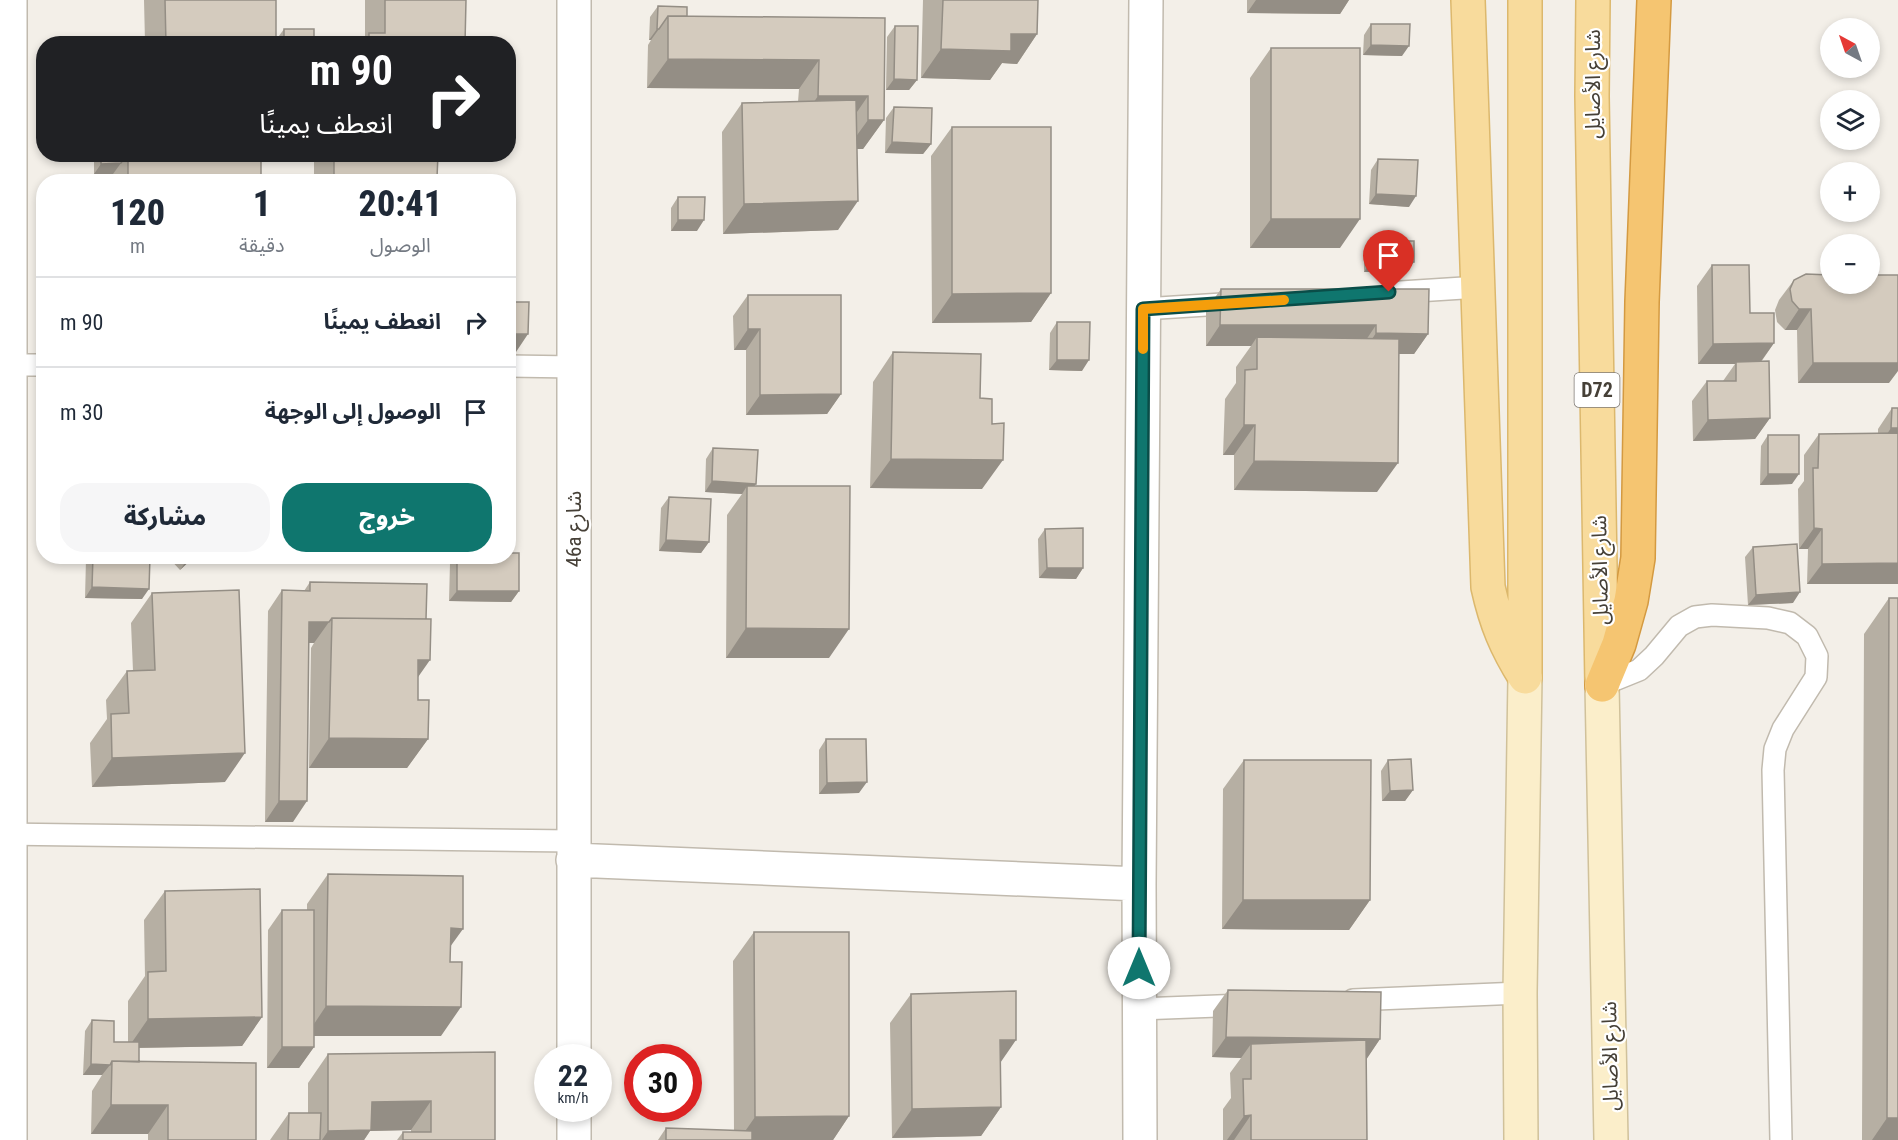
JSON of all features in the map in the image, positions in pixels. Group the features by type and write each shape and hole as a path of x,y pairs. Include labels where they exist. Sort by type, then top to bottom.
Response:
{"highway":[{"path":"1602,685 1619,644 1638,558 1642,302 1654,0"}],"main road":[{"path":"1468,0 1488,587 1495,619 1508,650 1525,677"},
{"path":"1521,1140 1520,993 1525,677 1525,0"},
{"name":"شارع الأصايل","path":"1593,0 1592,96 1611,1140"}],"street":[{"path":"10,0 5,365 5,834 10,1140"},
{"name":"46a شارع","path":"574,0 574,1044"},
{"path":"1140,1140 1139,884 1146,0"},
{"path":"573,851 1139,884"},
{"path":"574,1122 574,1140"}],"lane":[{"path":"1386,293 1479,286"},
{"path":"1143,309 1259,301"},
{"path":"5,365 36,365"},
{"path":"516,366 575,367"},
{"path":"1602,685 1639,670 1679,626 1695,617 1712,615 1768,618 1790,623 1807,636 1817,656 1816,677 1783,729 1775,749 1773,770 1781,1140"},
{"path":"5,834 573,851"},
{"path":"1330,1001 1520,993"},
{"path":"1139,1009 1258,1004"}],"building":[{"path":"165,0 276,0 276,36 166,36"},
{"path":"385,0 466,0 465,36 369,36 369,33 385,33"},
{"path":"943,0 1038,0 1037,34 1011,34 1011,51 941,49"},
{"path":"658,6 687,7 687,16 668,16 657,29"},
{"path":"668,16 885,18 884,120 868,120 868,96 818,96 819,60 668,59"},
{"path":"1371,24 1410,24 1409,46 1371,45"},
{"path":"895,26 918,26 917,80 894,79"},
{"path":"284,29 314,29 314,36 284,36"},
{"path":"1271,48 1360,48 1360,219 1271,219"},
{"path":"856,100 858,201 744,204 742,103"},
{"path":"894,107 932,108 931,144 892,142"},
{"path":"952,127 1051,127 1051,293 952,294"},
{"path":"1378,159 1418,160 1416,196 1376,194"},
{"path":"101,162 122,162 121,163 101,164"},
{"path":"128,162 261,162 261,174 128,174"},
{"path":"334,162 438,162 437,174 334,174"},
{"path":"678,197 705,197 704,220 678,220"},
{"path":"1372,241 1414,241 1414,262 1371,261"},
{"path":"1712,265 1749,265 1750,313 1774,313 1774,343 1713,344"},
{"path":"1806,274 1820,275 1820,294 1880,294 1880,275 1898,275 1898,363 1813,363 1811,309 1799,309 1792,301 1790,289 1794,280"},
{"path":"1221,289 1429,289 1428,334 1376,333 1376,325 1220,325"},
{"path":"748,295 841,295 841,394 760,395 760,329 748,329"},
{"path":"516,302 529,302 528,334 516,334"},
{"path":"1057,322 1090,322 1089,360 1057,360"},
{"path":"1257,337 1399,339 1398,463 1254,461 1255,425 1244,425 1245,370 1257,369"},
{"path":"893,352 981,354 980,398 992,399 992,424 1004,423 1003,460 891,459"},
{"path":"1769,361 1770,418 1708,420 1707,381 1736,381 1736,362"},
{"path":"1892,408 1898,408 1898,428 1891,428"},
{"path":"1898,433 1898,563 1822,564 1822,529 1814,528 1813,468 1818,468 1819,434"},
{"path":"1768,435 1799,435 1799,474 1768,474"},
{"path":"713,448 758,450 756,484 712,481"},
{"path":"747,486 850,486 849,629 746,628"},
{"path":"669,497 711,499 709,542 666,540"},
{"path":"1083,528 1083,568 1047,568 1045,529"},
{"path":"1797,544 1800,592 1756,595 1753,547"},
{"path":"516,553 519,553 519,591 457,591 457,564 516,564"},
{"path":"93,564 150,564 149,589 92,587"},
{"path":"310,582 427,584 426,619 332,618 329,622 309,622 307,801 279,801 282,590 310,591"},
{"path":"239,590 245,753 112,758 111,714 129,713 127,671 155,670 152,593"},
{"path":"1889,598 1898,598 1898,1118 1887,1118"},
{"path":"332,618 431,619 430,660 418,660 418,700 429,700 428,739 329,738"},
{"path":"826,739 866,739 867,782 827,783"},
{"path":"1411,759 1413,790 1390,791 1388,760"},
{"path":"1244,760 1371,760 1370,900 1243,900"},
{"path":"328,874 463,876 463,929 451,928 450,962 462,962 461,1007 326,1006"},
{"path":"260,889 262,1017 148,1019 148,972 166,971 165,891"},
{"path":"282,910 314,910 314,1047 282,1047"},
{"path":"754,932 849,932 849,1116 755,1117"},
{"path":"1228,990 1381,992 1380,1039 1226,1037"},
{"path":"1016,991 1016,1040 1000,1040 1001,1107 912,1109 911,994"},
{"path":"92,1020 114,1021 114,1042 139,1042 139,1062 112,1061 110,1065 91,1064"},
{"path":"1366,1040 1367,1140 1251,1140 1251,1115 1244,1116 1243,1079 1251,1079 1251,1044"},
{"path":"495,1052 495,1140 403,1140 403,1132 431,1132 431,1101 372,1102 371,1130 328,1131 328,1054"},
{"path":"112,1061 256,1063 256,1140 168,1140 168,1105 111,1105"},
{"path":"289,1113 321,1113 320,1140 288,1140"},
{"path":"666,1128 752,1131 752,1140 666,1140"}],"slow traffic":[{"path":"1143,349 1143,309 1284,300"}],"route":[{"path":"1139,968 1143,309 1389,292"}]}
